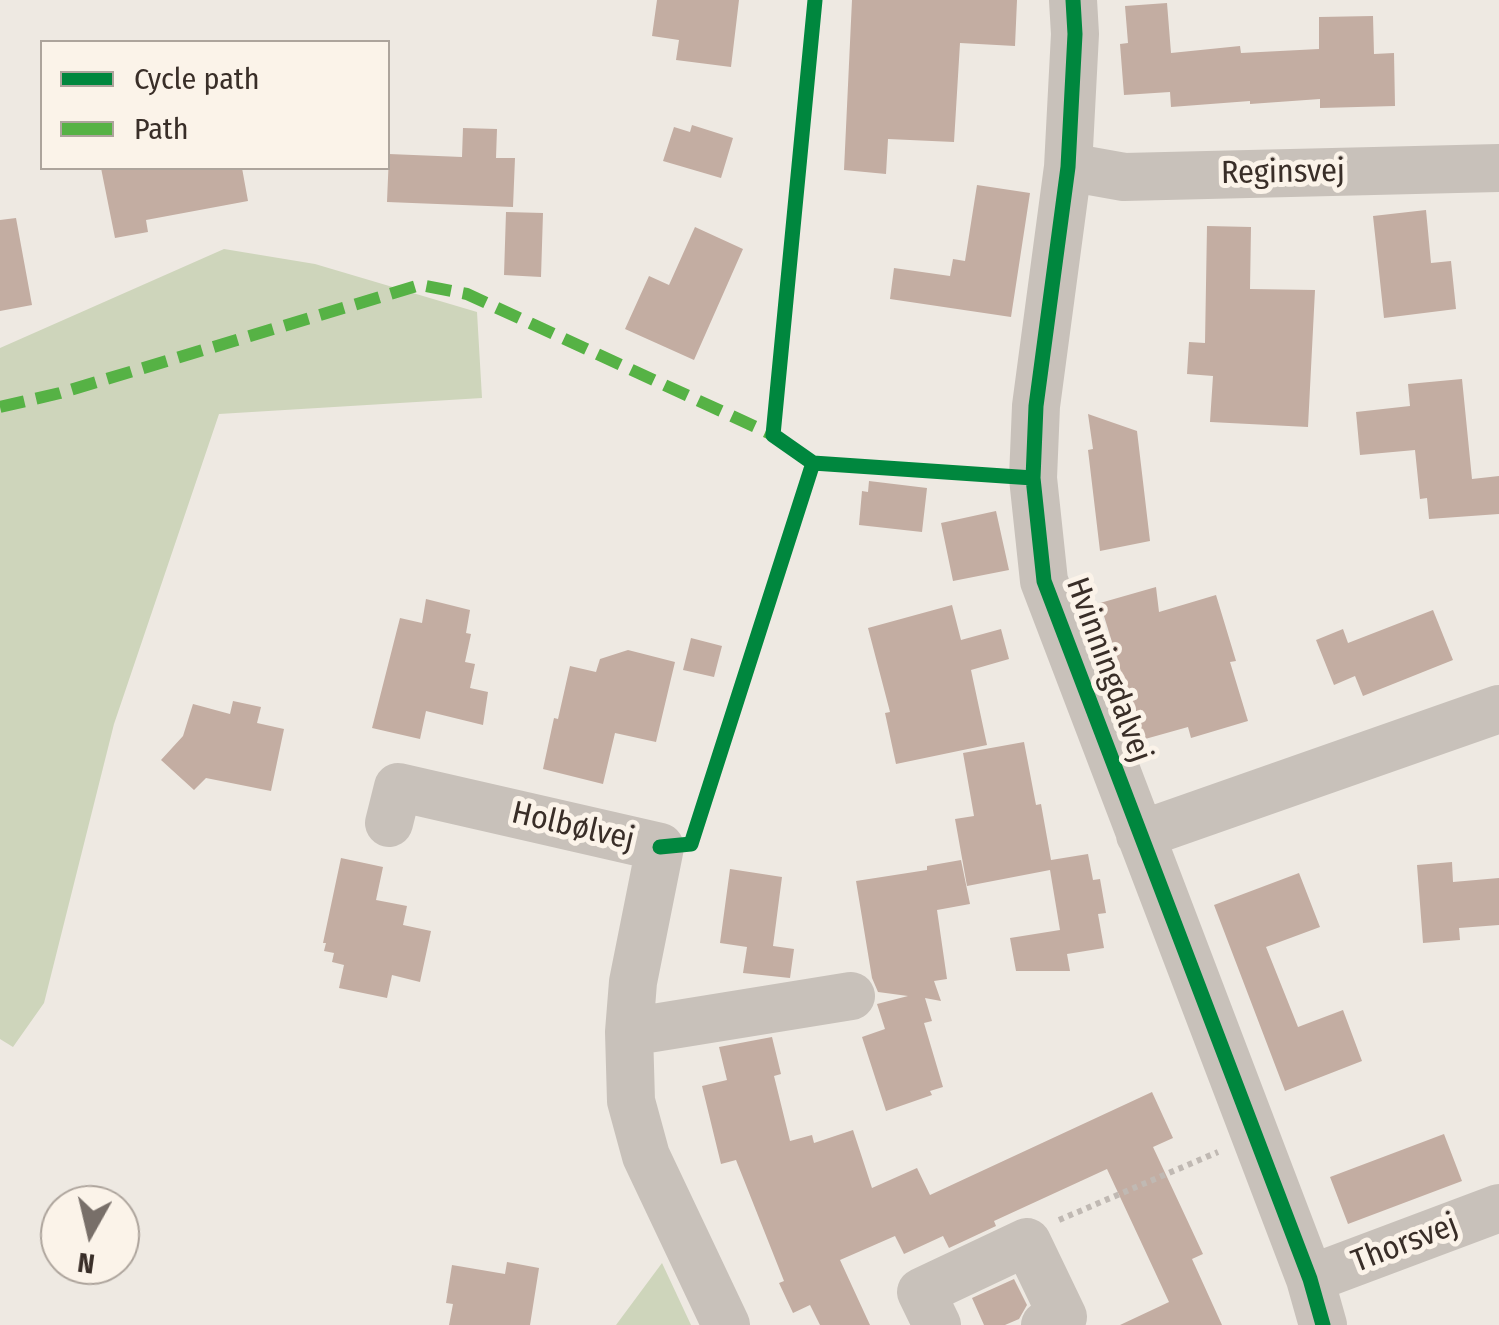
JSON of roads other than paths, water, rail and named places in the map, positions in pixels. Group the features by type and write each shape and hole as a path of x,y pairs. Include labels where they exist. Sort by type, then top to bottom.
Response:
{"street":[{"name":"Hvinningdalvej","path":"1073,0 1075,34 1068,167 1036,406 1032,478 1044,581 1310,1279 1324,1325"},
{"name":"Reginsvej","path":"1068,167 1124,177 1499,168"},
{"path":"1140,835 1499,709"},
{"name":"Holbølvej","path":"389,823 398,787 660,847 633,982 628,1032 631,1101 646,1156 726,1325"},
{"path":"628,1032 851,996"},
{"name":"Thorsvej","path":"1310,1279 1499,1208"},
{"path":"931,1323 921,1292 1027,1242 1063,1316 1046,1325"}]}
